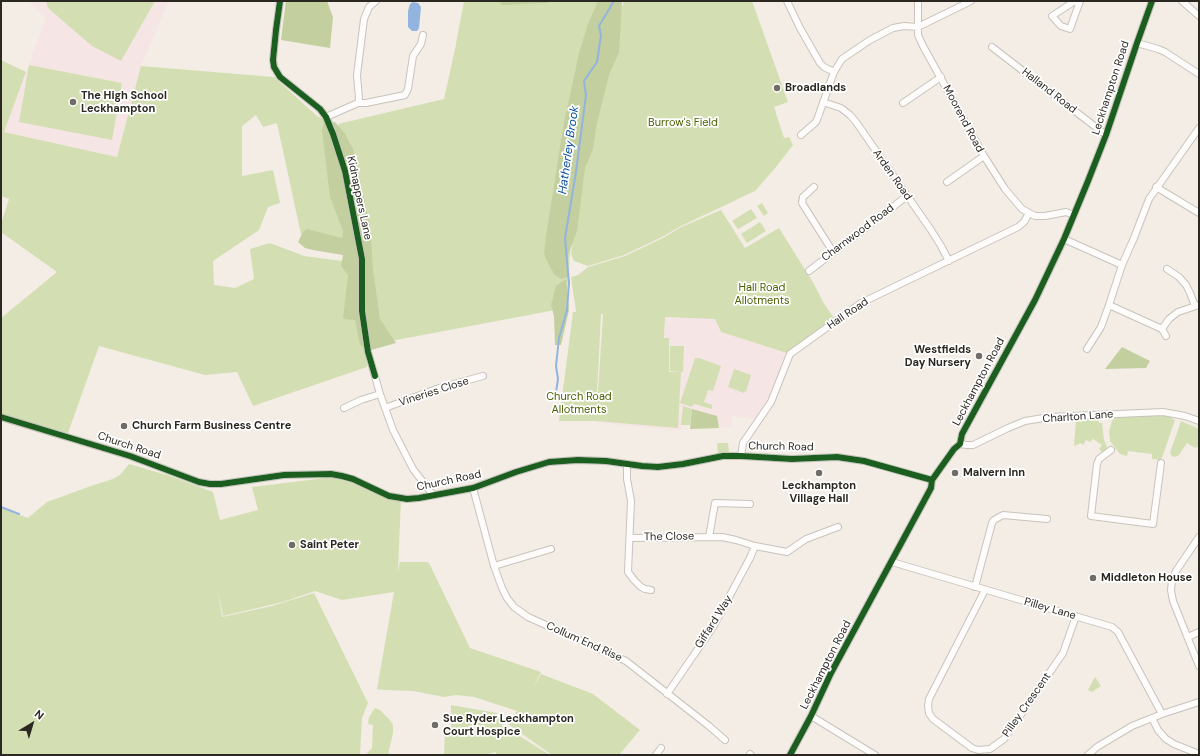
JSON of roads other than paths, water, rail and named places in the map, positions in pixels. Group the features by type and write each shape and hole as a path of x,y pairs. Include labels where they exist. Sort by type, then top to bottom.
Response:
{"street":[{"name":"Kidnappers Lane","path":"280,1 273,60 276,71 284,80 315,105 326,117 331,128 345,171 356,222 362,259 362,311 368,352 380,394 393,430 413,469 433,495"},
{"path":"358,103 359,99 356,75 364,19 369,7 376,1"},
{"path":"787,1 800,28 820,63 824,67 834,72"},
{"name":"Moorend Road","path":"918,1 918,35 923,46 984,156 1005,189 1022,209 1029,213"},
{"path":"801,135 816,122 834,72 842,59 870,40 898,27 918,27 970,1"},
{"path":"1075,1 1052,16 1061,26 1070,28 1080,1"},
{"name":"Leckhampton Road","path":"790,755 811,716 831,673 931,488 932,480 954,449 960,444 962,434 1035,300 1064,239 1106,135 1152,1"},
{"path":"1182,1 1199,16"},
{"path":"326,117 358,103 405,96 408,89 414,54 421,44 423,35"},
{"path":"1137,43 1165,52 1199,74"},
{"name":"Halland Road","path":"992,47 1106,135"},
{"path":"903,103 941,77"},
{"name":"Arden Road","path":"824,102 841,108 850,115 941,246 949,261"},
{"path":"1087,348 1101,326 1122,265 1134,238 1148,199 1199,128"},
{"path":"947,182 984,156"},
{"path":"814,187 803,197 802,203 833,252"},
{"path":"1156,187 1199,213"},
{"name":"Charnwood Road","path":"809,271 907,196"},
{"path":"1029,213 1035,216 1045,216 1066,212 1074,215"},
{"name":"Hall Road","path":"741,456 743,443 771,402 790,354 861,303 1018,227 1024,222 1029,213"},
{"path":"1064,239 1122,265"},
{"path":"1162,329 1174,315 1182,310 1197,305 1186,285 1167,269"},
{"path":"1109,305 1162,329 1166,336"},
{"name":"Vineries Close","path":"385,408 439,388 483,376"},
{"path":"344,408 361,400 380,394"},
{"name":"Charlton Lane","path":"960,444 973,445 1025,421 1050,417 1163,412 1185,416 1199,421"},
{"name":"Church Road","path":"1,417 130,456 199,482 221,484 284,475 324,474 348,477 395,498 413,499 473,488 516,472 549,462 578,460 592,460 658,467 683,464 723,456 792,459 844,458 877,464 932,480"},
{"path":"1111,450 1100,459 1097,464 1091,516 1153,524 1161,463"},
{"name":"The Close","path":"627,464 627,479 631,501 628,572 640,587 645,590 651,590"},
{"name":"Collum End Rise","path":"473,488 494,566 504,593 510,603 518,611 528,617 626,661 725,740"},
{"path":"709,537 715,503 750,504"},
{"path":"975,587 994,520 1002,515 1047,519"},
{"name":"The Close","path":"630,538 722,537 755,546 786,552 790,551 806,539 838,527"},
{"path":"1199,537 1176,571 1171,585 1173,601 1199,666"},
{"name":"Giffard Way","path":"667,694 713,627 755,546"},
{"path":"494,566 551,549"},
{"name":"Pilley Lane","path":"892,562 1109,625 1118,632 1162,714"},
{"name":"Pilley Crescent","path":"985,590 929,699 928,706 929,713 933,719 972,748 978,750 994,748 1004,738 1063,653 1076,616"},
{"path":"1188,637 1199,632"},
{"path":"1088,755 1117,734 1132,726 1199,702"},
{"path":"811,716 875,755"},
{"path":"1152,718 1158,730 1166,739 1174,744 1199,754"},
{"path":"656,755 661,748"}],"water":[{"path":"413,2 418,3 421,7 419,28 417,31 412,31 408,27 408,11 410,4"}],"waterway":[{"name":"Hatherley Brook","path":"556,392 558,379 556,366 559,338 567,310 569,283 565,238 576,172 586,95 584,81 597,62 601,35 599,26 614,1"},
{"path":"1,507 19,514"}],"place":[{"name":"Broadlands","path":"777,88"},
{"name":"The High School Leckhampton","path":"73,102"},
{"name":"Westfields Day Nursery","path":"979,356"},
{"name":"Church Farm Business Centre","path":"124,426"},
{"name":"Leckhampton Village Hall","path":"819,473"},
{"name":"Malvern Inn","path":"955,473"},
{"name":"Saint Peter","path":"292,545"},
{"name":"Middleton House","path":"1093,578"},
{"name":"Sue Ryder Leckhampton Court Hospice","path":"435,725"}],"park label":[{"name":"Burrow's Field","path":"683,123"},
{"name":"Hall Road Allotments","path":"762,294"},
{"name":"Church Road Allotments","path":"579,403"}]}
